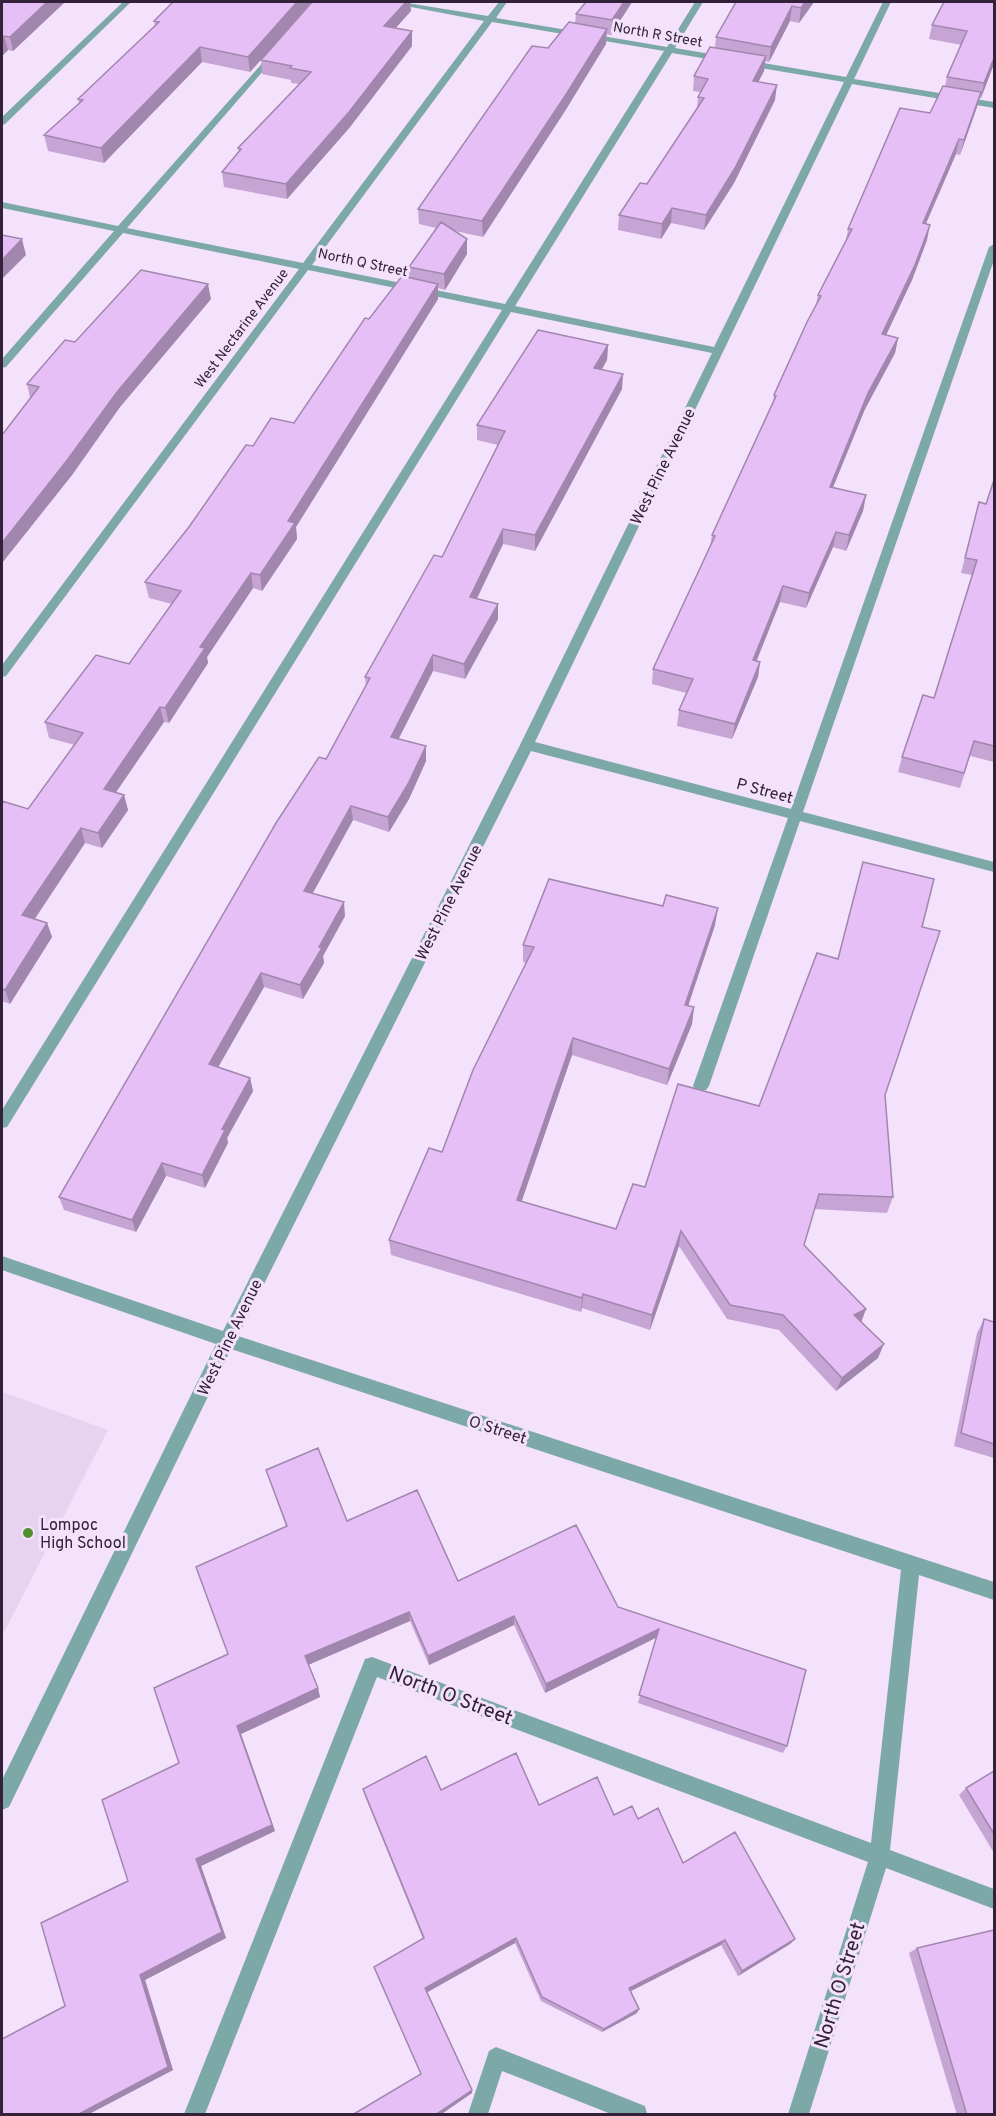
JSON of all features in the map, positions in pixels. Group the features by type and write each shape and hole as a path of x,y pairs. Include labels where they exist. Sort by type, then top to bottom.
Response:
{"street":[{"path":"2,122 127,2"},
{"name":"North R Street","path":"389,2 994,105"},
{"name":"West Nectarine Avenue","path":"2,673 503,2"},
{"path":"2,1122 699,2"},
{"name":"West Pine Avenue","path":"2,1800 227,1340 527,745 887,2"},
{"path":"2,365 280,45"},
{"name":"North Q Street","path":"2,204 718,351"},
{"path":"701,1086 798,816 994,247"},
{"name":"P Street","path":"527,745 994,867"},
{"name":"O Street","path":"2,1263 227,1340 994,1591"},
{"name":"North O Street","path":"799,2115 880,1855 911,1564"},
{"name":"North O Street","path":"195,2115 372,1666 994,1899"},
{"path":"478,2115 496,2058 637,2115"}],"shaded area":[{"name":"Lompoc High School","path":"2,1392 108,1430 2,1636"}],"building":[{"path":"2,2 47,2 10,37 4,36 2,39"},
{"path":"173,2 297,2 248,57 200,47 101,148 44,135 83,100 78,99 159,22 154,21"},
{"path":"312,2 406,2 384,26 412,31 349,112 286,184 222,172 241,149 238,148 311,72 261,60"},
{"path":"586,2 624,2 612,20 576,14"},
{"path":"736,2 805,2 801,8 792,6 771,47 716,37"},
{"path":"944,2 994,2 994,58 984,83 947,77 967,31 932,25"},
{"path":"569,22 607,29 482,221 418,209 532,46 548,48"},
{"path":"710,47 766,56 753,81 777,85 735,168 706,215 672,208 662,224 619,215 640,183 647,184 704,98 698,97 708,79 694,76"},
{"path":"943,86 981,92 964,140 959,139 923,223 930,225 915,265 882,334 898,338 868,393 830,487 866,495 849,535 836,532 809,593 783,586 753,660 760,662 735,724 679,710 693,679 653,669 715,536 712,535 776,396 774,395 821,296 818,295 852,229 848,229 900,108 930,113"},
{"path":"441,222 467,239 444,274 409,267"},
{"path":"2,235 22,239 2,260"},
{"path":"141,270 208,284 117,392 2,543 2,435 39,387 27,384 65,340 75,342"},
{"path":"402,276 438,284 288,521 295,523 260,575 251,573 200,647 205,648 165,708 160,707 104,789 124,795 98,833 81,828 22,915 47,923 5,990 2,989 2,801 28,809 83,733 45,722 96,655 129,664 181,591 145,582 189,527 246,445 253,446 271,418 294,423 365,318 369,319"},
{"path":"538,330 608,345 594,368 623,374 535,535 503,529 470,597 498,604 464,664 433,655 391,737 426,746 408,784 388,817 351,806 304,891 344,902 319,947 322,948 300,985 261,973 209,1064 250,1078 222,1129 225,1130 202,1175 162,1163 132,1220 59,1197 276,823 319,757 326,759 370,678 365,677 434,555 442,557 505,431 477,425"},
{"path":"994,480 994,746 974,741 964,773 902,757 923,695 934,698 977,560 965,558 979,502 986,504"},
{"path":"863,862 934,879 922,927 940,931 885,1095 893,1197 819,1194 804,1245 866,1309 854,1315 884,1344 842,1378 783,1315 730,1305 681,1231 652,1315 583,1294 582,1298 389,1240 429,1148 442,1152 473,1070 534,947 523,945 549,879 663,906 666,895 718,908 685,1005 694,1007 669,1069 573,1038 517,1200 616,1229 633,1184 645,1187 678,1084 759,1106 817,953 838,959"},
{"path":"984,1319 994,1322 994,1444 961,1433"},
{"path":"318,1448 347,1521 417,1490 458,1581 576,1525 618,1607 806,1670 787,1746 639,1695 659,1629 546,1684 514,1616 428,1656 409,1612 305,1656 318,1688 237,1726 272,1825 196,1859 222,1932 140,1975 168,2067 77,2115 2,2115 2,2039 65,2006 41,1923 128,1881 102,1800 179,1763 154,1688 228,1654 196,1567 287,1526 266,1470"},
{"path":"516,1753 539,1805 597,1777 614,1815 632,1806 638,1819 658,1808 683,1863 735,1832 795,1939 742,1971 725,1940 629,1988 639,2009 604,2029 542,1997 516,1938 425,1988 472,2090 435,2115 352,2115 421,2074 374,1967 424,1938 363,1789 426,1756 441,1790"},
{"path":"994,1771 994,1834 966,1788"},
{"path":"994,1930 994,2115 967,2115 917,1948"}],"place":[{"name":"Lompoc High School","path":"28,1533"}]}
